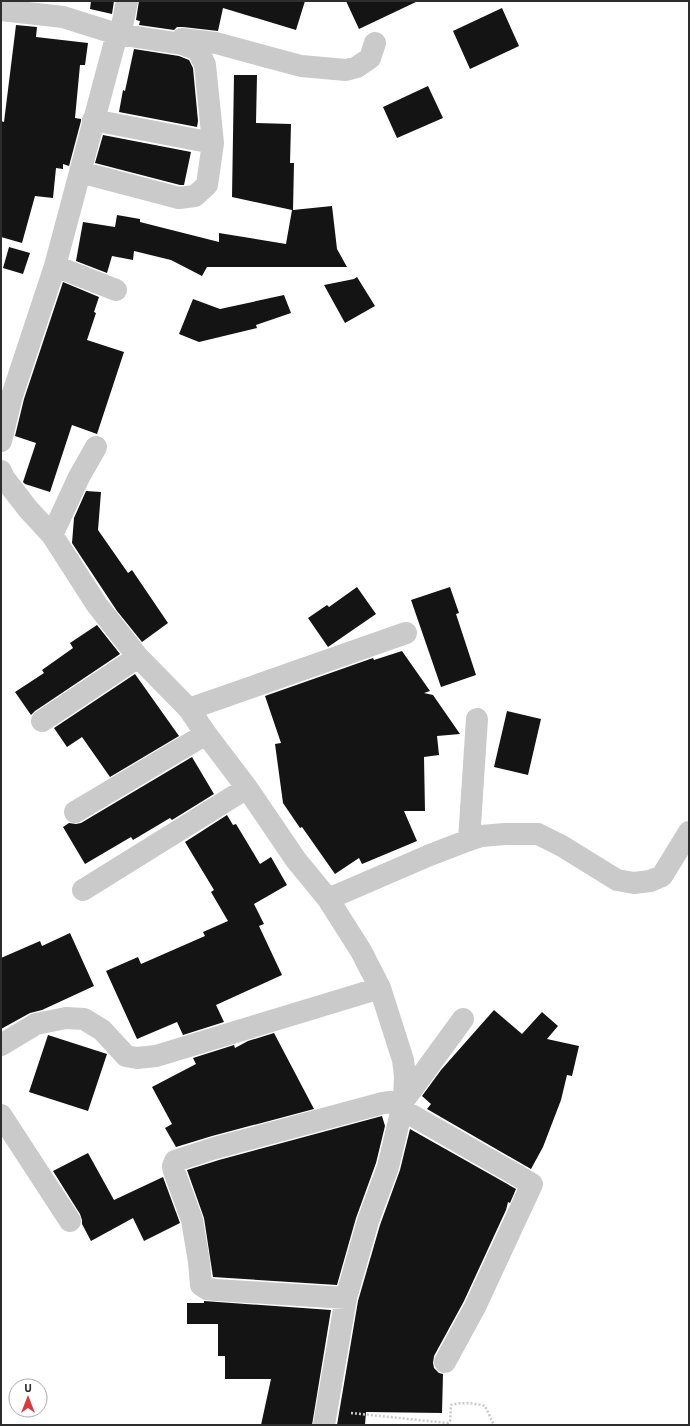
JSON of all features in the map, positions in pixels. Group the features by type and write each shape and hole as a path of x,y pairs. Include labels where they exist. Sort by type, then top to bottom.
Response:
{"street":[{"path":"1,441 7,395 55,266 93,120 127,1"},
{"path":"1,10 63,17 119,33 182,44 198,50 205,65 213,143 207,185 195,196 179,198 80,172"},
{"path":"119,33 216,44 301,66 346,70 357,67 370,58 375,43"},
{"path":"93,120 213,143"},
{"path":"55,266 116,290"},
{"path":"52,535 79,477 96,446"},
{"path":"1,470 4,478 28,509 52,535 97,605 138,657 189,708 206,734 247,788 296,860 328,899 361,951 380,988 403,1060 405,1076 403,1105 388,1167 368,1221 346,1298 325,1418"},
{"path":"189,708 406,634"},
{"path":"42,721 138,657"},
{"path":"469,840 477,719"},
{"path":"75,812 206,734"},
{"path":"84,890 247,788"},
{"path":"328,899 430,854 481,836 505,834 538,834 562,846 618,880 634,883 650,881 662,876 689,832"},
{"path":"1,1045 36,1024 72,1018 84,1019 102,1030 126,1056 137,1058 156,1056 380,988"},
{"path":"403,1105 463,1018"},
{"path":"346,1298 216,1290 207,1289 201,1285 192,1220 174,1171 173,1166 175,1161 215,1148 375,1105 403,1105 532,1184 475,1308 446,1362"},
{"path":"1,1115 70,1221"}],"path":[{"path":"325,1418 448,1422 450,1421 451,1405 480,1404 486,1406 494,1425"}],"building":[{"path":"91,1 114,1 112,14 90,9"},
{"path":"139,1 305,1 296,30 223,8 218,31 183,27 177,27 174,30 139,25 140,21 136,20"},
{"path":"346,1 418,1 359,29"},
{"path":"502,8 519,46 470,69 453,31"},
{"path":"16,25 37,27 36,37 88,43 85,65 80,65 75,118 81,119 81,121 69,166 63,164 63,169 56,168 53,198 35,196 22,243 1,237 1,121 4,122"},
{"path":"134,49 179,56 189,60 193,68 198,121 197,127 119,112 123,90 125,91"},
{"path":"234,75 257,75 256,123 291,124 290,163 294,163 293,210 332,206 337,249 347,267 207,267 202,276 171,260 134,251 133,260 112,256 107,273 76,261 83,222 115,227 117,215 140,219 140,222 219,242 219,233 286,244 292,210 232,197"},
{"path":"428,86 443,118 397,138 383,107"},
{"path":"103,135 191,152 184,185 95,163"},
{"path":"9,247 30,253 23,274 3,268"},
{"path":"357,277 375,306 345,323 324,285 354,279"},
{"path":"63,282 99,297 94,312 96,313 87,340 124,352 97,434 72,425 50,492 23,482 36,443 15,436 24,399"},
{"path":"284,295 291,313 256,325 257,328 199,342 179,334 193,299 220,309"},
{"path":"86,491 101,492 98,530 128,573 132,570 168,623 142,642 117,611 72,543 74,518"},
{"path":"357,587 376,614 328,647 308,618 327,605 329,607"},
{"path":"450,587 459,613 456,614 476,675 441,687 411,600"},
{"path":"97,625 120,654 31,715 15,692 44,673 42,670 73,648 70,643"},
{"path":"402,651 430,691 424,693 433,695 460,734 437,736 439,755 424,757 425,811 404,811 417,841 362,864 359,858 335,874 283,803 275,744 281,743 265,696 373,658 374,660"},
{"path":"135,674 179,736 110,777 82,737 67,747 54,728"},
{"path":"507,711 541,719 528,775 494,767"},
{"path":"192,757 214,794 172,820 170,818 133,840 131,837 85,864 63,827 69,823 81,823"},
{"path":"227,815 233,825 236,824 260,864 271,857 287,885 254,904 264,924 259,926 282,975 216,1005 224,1022 183,1035 177,1022 137,1039 106,971 138,957 141,964 205,936 203,932 228,921 211,892 214,890 185,842"},
{"path":"70,933 94,986 42,1010 30,1013 1,1029 1,958 40,941 42,946"},
{"path":"494,1010 522,1034 542,1012 558,1026 547,1039 579,1046 572,1076 567,1075 561,1100 543,1147 531,1169 427,1109 431,1104 422,1096 441,1070"},
{"path":"274,1033 314,1109 176,1147 165,1128 172,1124 152,1087 196,1064 193,1058 234,1045 235,1048 248,1041"},
{"path":"48,1035 107,1054 88,1111 29,1092"},
{"path":"382,1116 385,1126 376,1163 356,1218 337,1285 213,1277 204,1218 187,1170"},
{"path":"410,1129 516,1189 510,1203 508,1202 506,1210 464,1301 434,1356 434,1368 439,1373 443,1374 442,1413 366,1412 365,1425 337,1425 358,1301 380,1225 400,1170"},
{"path":"88,1153 114,1200 163,1177 180,1223 144,1241 133,1218 91,1241 82,1224 80,1214 53,1171"},
{"path":"204,1301 331,1310 312,1425 261,1425 271,1379 225,1379 225,1356 218,1356 218,1324 187,1324 187,1303 204,1303"}]}
